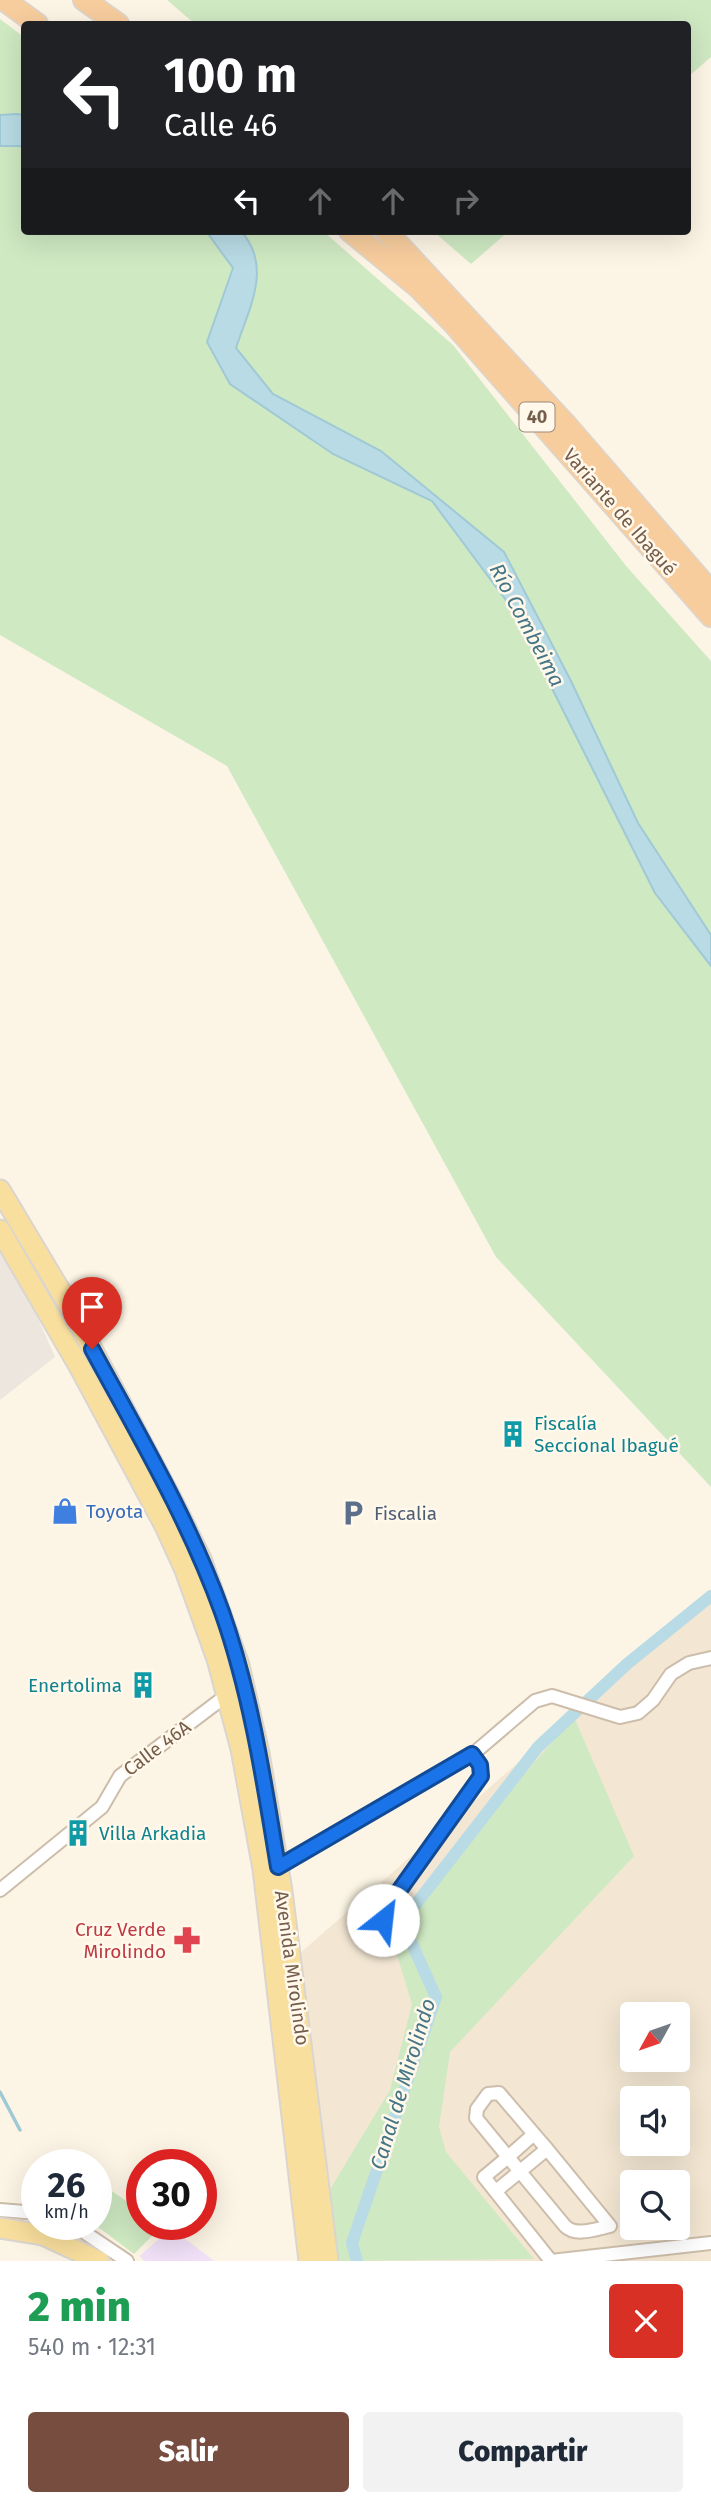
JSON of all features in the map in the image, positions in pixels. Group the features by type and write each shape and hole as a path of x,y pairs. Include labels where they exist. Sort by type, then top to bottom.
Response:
{"highway":[{"path":"4,0 33,21"},
{"path":"22,0 51,21"},
{"path":"84,0 114,21"},
{"name":"Variante de Ibagué","path":"355,235 418,287 455,325 711,617"},
{"name":"Variante de Ibagué","path":"390,235 568,427 711,592"}],"main road":[{"name":"Avenida Mirolindo","path":"0,1190 70,1307 201,1559 239,1665 259,1753 309,2261"},
{"name":"Avenida Mirolindo","path":"0,1230 80,1368 165,1526 195,1595 227,1695 289,1945 328,2261"},
{"path":"0,2228 43,2235 99,2261"}],"street":[{"path":"270,1868 472,1754 535,1701 552,1696 620,1717 638,1713 653,1700 671,1674 689,1663 711,1658"},
{"name":"Calle 46A","path":"0,1890 102,1807 120,1776 227,1695"},
{"path":"383,1920 396,1895 481,1776 480,1765 472,1754"},
{"path":"499,2093 547,2149 610,2226 578,2232 569,2230 477,2118 477,2109 488,2094 499,2093"},
{"path":"534,2134 484,2177 551,2261 587,2260 711,2243"},
{"path":"496,2192 547,2149"},
{"path":"0,2210 21,2212"},
{"path":"96,2240 127,2261"}],"shaded area":[{"path":"0,1248 16,1268 55,1357 0,1400"},
{"path":"711,1594 711,2261 327,2261 291,1961"},
{"path":"158,2240 187,2240 214,2261 144,2261 140,2256"}],"green space":[{"path":"167,0 711,0 711,57 691,74 691,21 192,21"},
{"path":"0,19 21,35 21,235 328,235 453,345 627,567 711,661 711,1487 496,1257 227,766 0,635"},
{"path":"438,235 504,235 471,264"},
{"path":"574,1717 634,1856 450,2052 439,2127 446,2152 534,2259 335,2261 326,2196 390,2090 412,2004 389,1929"},
{"path":"112,2191 126,2201 126,2240 148,2240 134,2254 112,2238"}],"water":[{"path":"0,115 21,115 21,146 0,146"},
{"name":"Río Combeima","path":"209,235 244,235 251,245 256,259 255,288 236,348 273,394 381,451 504,552 571,681 638,823 711,935 711,966 655,893 511,607 432,501 333,454 230,384 207,342 233,268"}],"waterway":[{"name":"Canal de Mirolindo","path":"357,2261 352,2243 436,1997 402,1922 538,1747 627,1664 711,1596"},
{"path":"0,2092 20,2130"}],"place":[{"name":"Fiscalía Seccional Ibagué","path":"513,1434"},
{"name":"Toyota","path":"65,1511"},
{"name":"Fiscalia","path":"353,1513"},
{"name":"Enertolima","path":"143,1685"},
{"name":"Villa Arkadia","path":"78,1833"},
{"name":"Cruz Verde Mirolindo","path":"187,1940"}],"route":[{"path":"92,1349 173,1502 201,1559 222,1613 239,1665 259,1753 278,1867 472,1754 480,1765 481,1776 396,1895 383,1920"}]}
